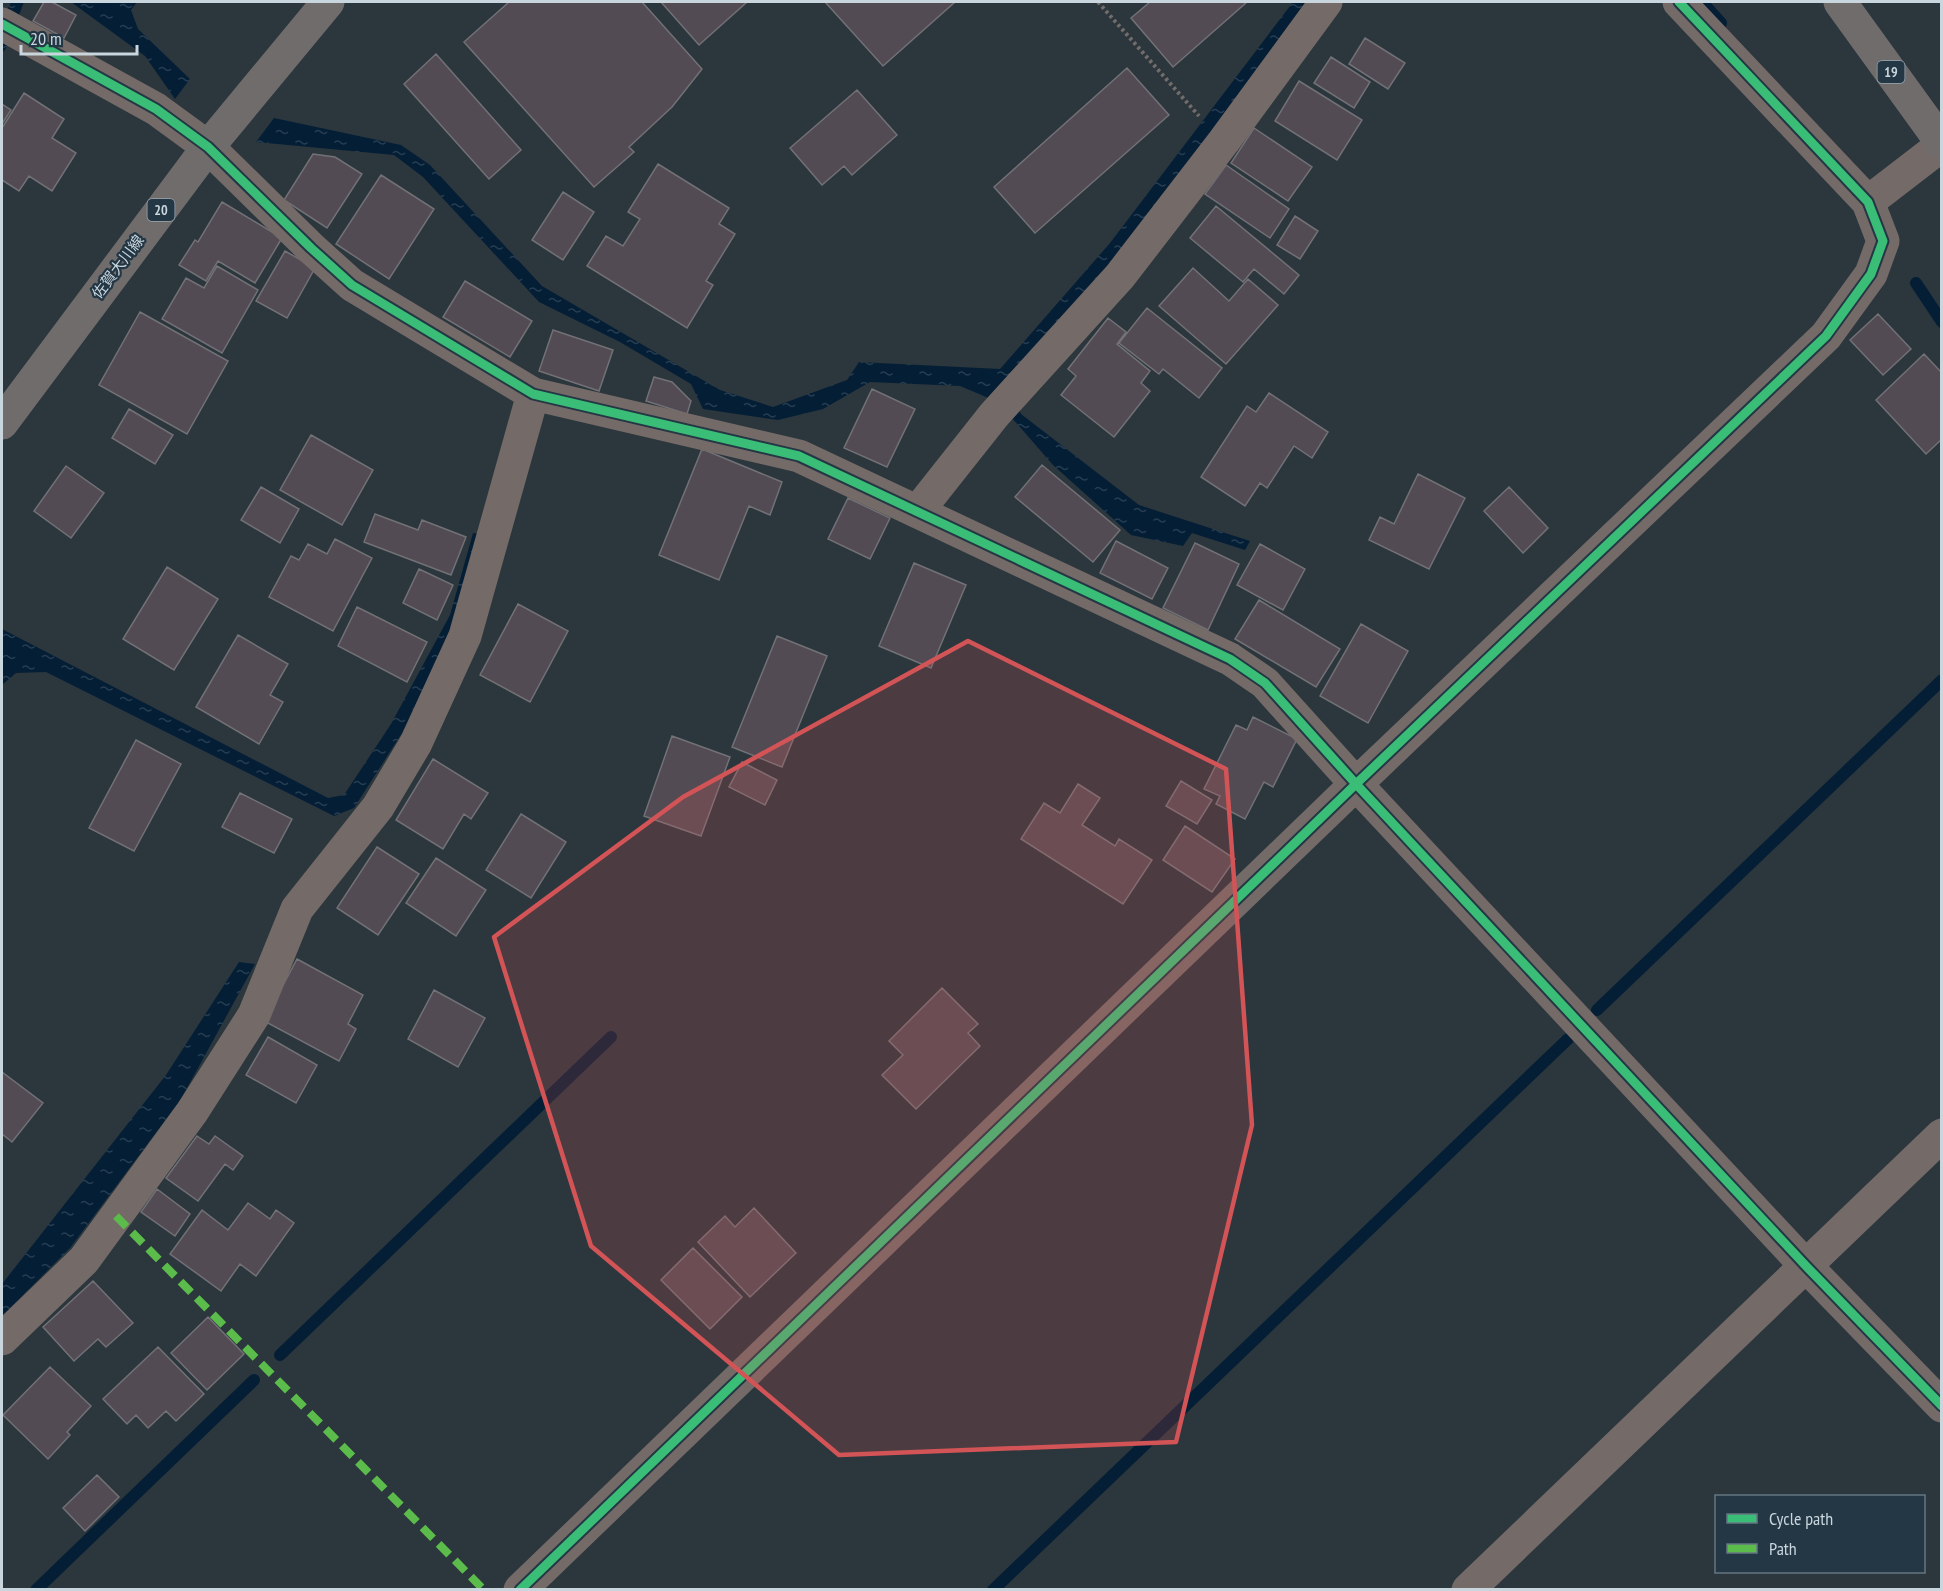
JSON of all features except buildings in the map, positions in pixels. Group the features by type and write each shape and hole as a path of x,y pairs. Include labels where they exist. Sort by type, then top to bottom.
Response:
{"main road":[{"name":"佐賀大川線","path":"2,423 208,147 327,2"},
{"name":"19","path":"1840,2 1941,144"}],"street":[{"path":"918,511 994,415 1120,276 1224,141 1326,2"},
{"path":"520,1590 1356,784 1826,336 1871,274 1882,241 1868,202 1679,2"},
{"path":"11,29 156,109 208,147 352,285 534,394 799,456 1230,659 1264,682 1356,784 1806,1266 1941,1406"},
{"path":"1868,202 1941,144"},
{"path":"2,1339 84,1260 192,1112 254,1015 297,909 378,807 416,743 465,636 534,394"},
{"path":"1468,1590 1941,1135"}],"path":[{"path":"1098,2 1194,111"}],"highlighted area":[{"path":"968,641 1226,769 1252,1125 1176,1442 839,1455 591,1246 494,937 683,797"}],"water":[{"path":"11,2 24,2 7,47 2,53 2,21"},
{"path":"71,2 137,2 131,10 138,29 190,79 175,99 145,56"},
{"path":"1293,2 1307,2 1119,257 1005,381 1021,414 1139,505 1250,541 1245,550 1192,533 1183,546 1131,535 1053,465 998,402 960,386 870,382 823,409 778,420 703,409 691,384 620,342 539,302 423,177 394,155 256,142 274,118 401,145 430,165 542,286 720,390 773,407 847,380 859,362 1000,369 1110,243"},
{"path":"473,533 480,534 457,617 402,733 354,808 334,816 46,672 16,673 2,685 2,629 328,798 344,795 391,724 450,615"},
{"path":"239,962 255,964 181,1099 70,1248 2,1316 2,1284 166,1075"}],"waterway":[{"path":"1702,2 1721,23"},
{"path":"1916,283 1942,322"},
{"path":"1597,1010 1942,680"},
{"path":"280,1355 611,1037"},
{"path":"993,1590 1568,1039"},
{"path":"36,1590 254,1380"}],"marked path":[{"path":"116,1216 484,1590"}],"cycle path":[{"path":"520,1590 1356,784 1826,336 1871,274 1883,241 1868,202 1679,2"},
{"path":"2,24 156,109 208,147 352,285 533,394 799,456 1230,659 1265,683 1356,784 1806,1266 1942,1406"}]}
